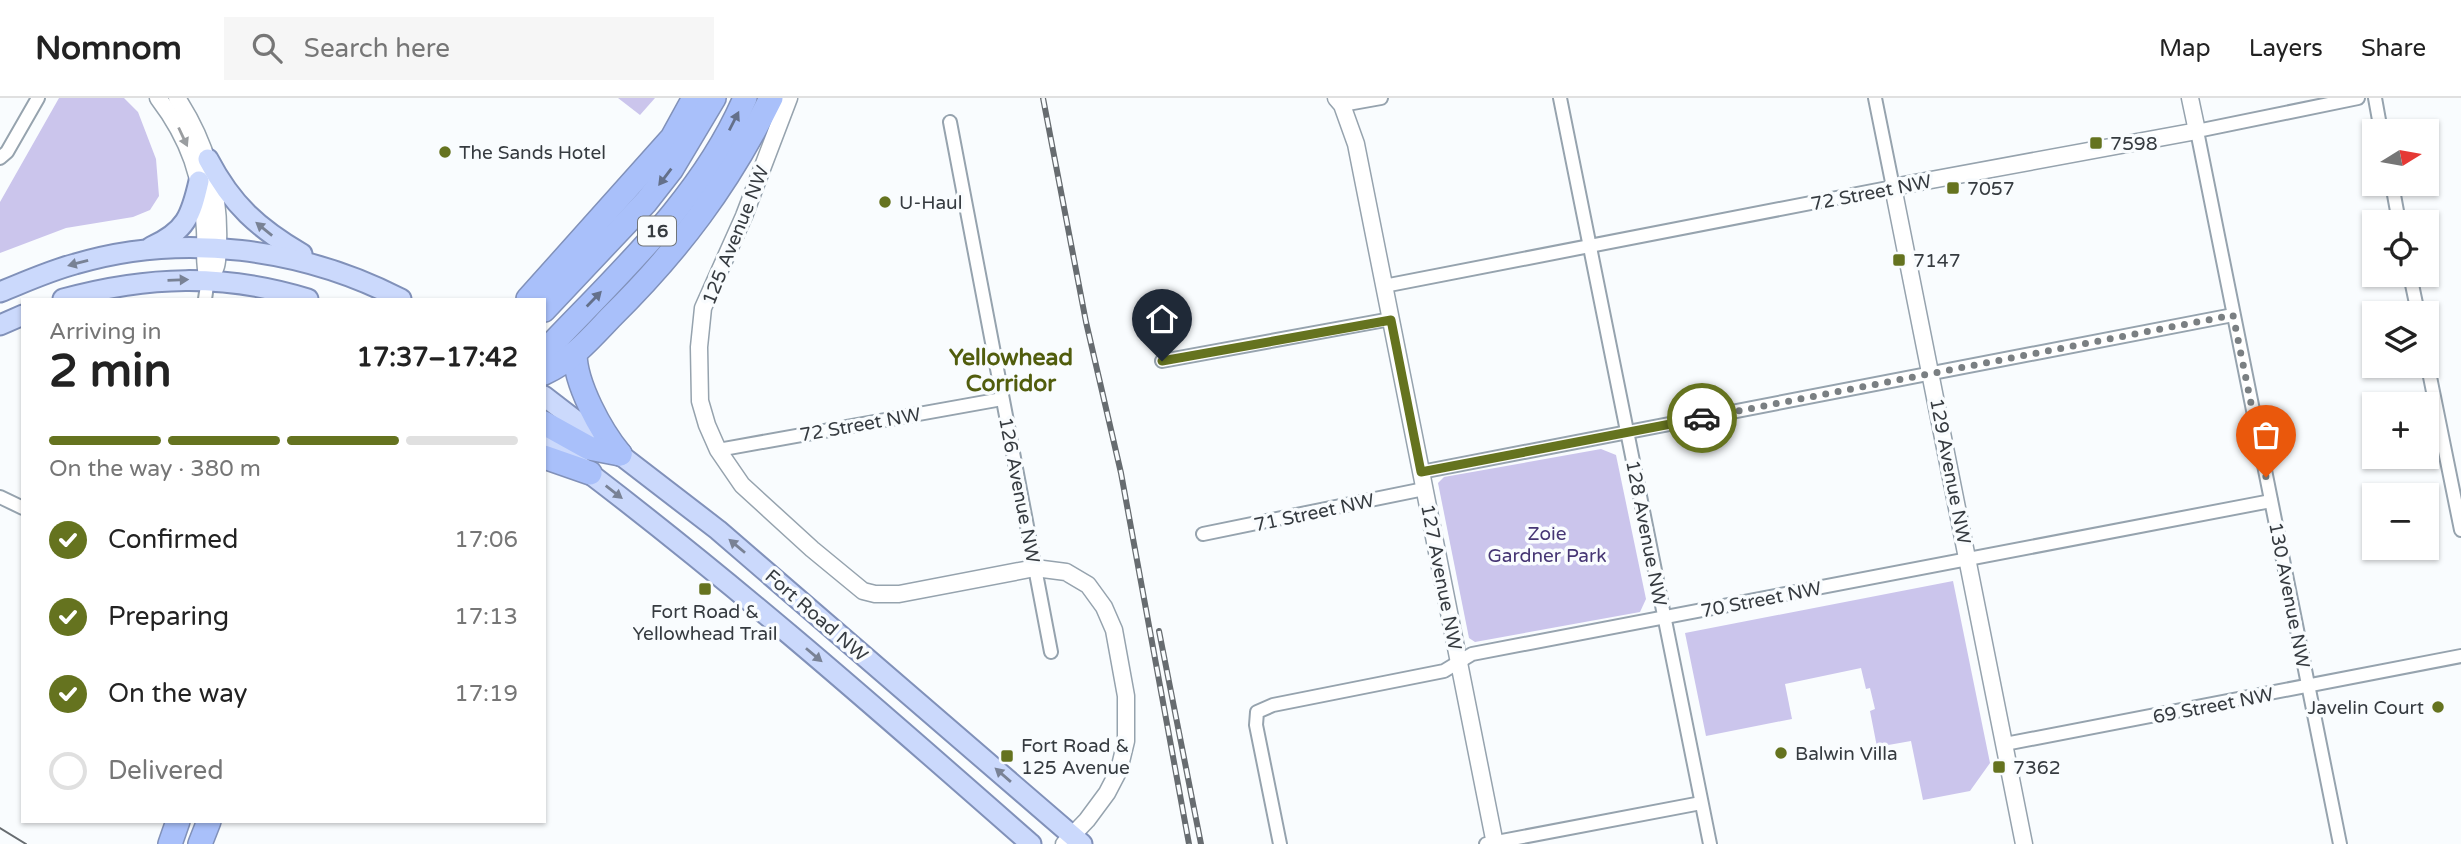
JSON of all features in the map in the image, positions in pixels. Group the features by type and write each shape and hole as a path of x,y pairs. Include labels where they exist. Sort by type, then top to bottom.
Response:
{"highway":[{"path":"530,298 671,138 694,98"},
{"name":"16","path":"532,298 646,202 691,140 714,98"},
{"name":"16","path":"546,352 677,209 721,146 745,98"},
{"path":"546,372 575,354 682,241 718,193 771,98"},
{"path":"546,352 559,357 575,354"},
{"path":"575,354 579,380 609,440 620,454"},
{"path":"546,423 589,448 620,454"},
{"path":"546,458 590,474"}],"main road":[{"path":"208,159 219,181 251,219 270,235 321,266"},
{"path":"145,250 171,236 184,224 190,215 199,181"},
{"path":"0,292 76,263 145,250 211,249 276,254 356,278 399,298"},
{"path":"68,298 137,283 208,279 304,298"},
{"path":"0,325 21,316"},
{"name":"Fort Road NW","path":"546,398 744,552 1073,841"},
{"name":"Fort Road NW","path":"546,441 807,649 1031,844"}],"street":[{"path":"0,158 7,152 38,98"},
{"path":"158,98 183,134 199,181 205,234 216,271 208,279 205,298"},
{"path":"177,98 208,159 217,204 211,249"},
{"name":"125 Avenue NW","path":"789,98 744,216 704,307 699,347 700,401 718,450 743,485 812,549 863,591 898,594 1035,568"},
{"path":"1340,100 1381,98"},
{"name":"128 Avenue NW","path":"1560,98 1710,844"},
{"name":"129 Avenue NW","path":"1875,98 2024,844"},
{"name":"130 Avenue NW","path":"2190,98 2340,844"},
{"name":"72 Street NW","path":"1384,286 2358,98"},
{"path":"2375,98 2379,119"},
{"name":"127 Avenue NW","path":"1340,100 1356,144 1459,663 1492,844"},
{"name":"126 Avenue NW","path":"950,122 1051,652"},
{"name":"71 Street NW","path":"1203,534 1627,433 2233,315"},
{"path":"1162,361 1391,320"},
{"path":"2430,378 2461,530"},
{"name":"72 Street NW","path":"718,450 1002,399"},
{"path":"0,497 21,507"},
{"name":"70 Street NW","path":"1280,844 1256,725 1257,712 1273,705 1444,671 1472,654 2271,501"},
{"path":"1035,568 1066,572 1088,585 1096,595 1114,630 1126,696 1126,741 1119,770 1100,804 1073,841"},
{"name":"69 Street NW","path":"2005,744 2461,656"},
{"path":"1492,844 1701,803"}],"green space":[{"path":"59,98 124,98 138,112 156,159 159,196 150,210 133,217 66,228 0,253 0,202"},
{"path":"618,98 655,98 640,115"},
{"name":"Zoie Gardner Park","path":"1601,449 1616,455 1646,599 1640,612 1475,642 1469,638 1438,483 1444,477"},
{"path":"1953,581 1990,763 1970,791 1923,800 1911,741 1877,747 1870,711 1875,709 1861,668 1785,684 1792,719 1706,736 1685,633"}],"tram line":[{"path":"0,828 26,844"}],"railway":[{"path":"1043,98 1086,322 1121,473 1189,844"},
{"path":"1159,631 1201,844"}],"way so far":[{"path":"1702,418 2233,315 2266,477"}],"place":[{"name":"7598","path":"2096,143"},
{"name":"The Sands Hotel","path":"445,152"},
{"name":"7057","path":"1953,188"},
{"name":"U-Haul","path":"885,202"},
{"name":"7147","path":"1899,260"},
{"name":"Fort Road & Yellowhead Trail","path":"705,589"},
{"name":"Javelin Court","path":"2438,707"},
{"name":"Balwin Villa","path":"1781,753"},
{"name":"Fort Road & 125 Avenue","path":"1007,756"},
{"name":"7362","path":"1999,767"}],"district":[{"name":"Yellowhead Corridor","path":"1011,370"}],"route":[{"path":"1162,361 1391,320 1421,472 1702,418"}]}
